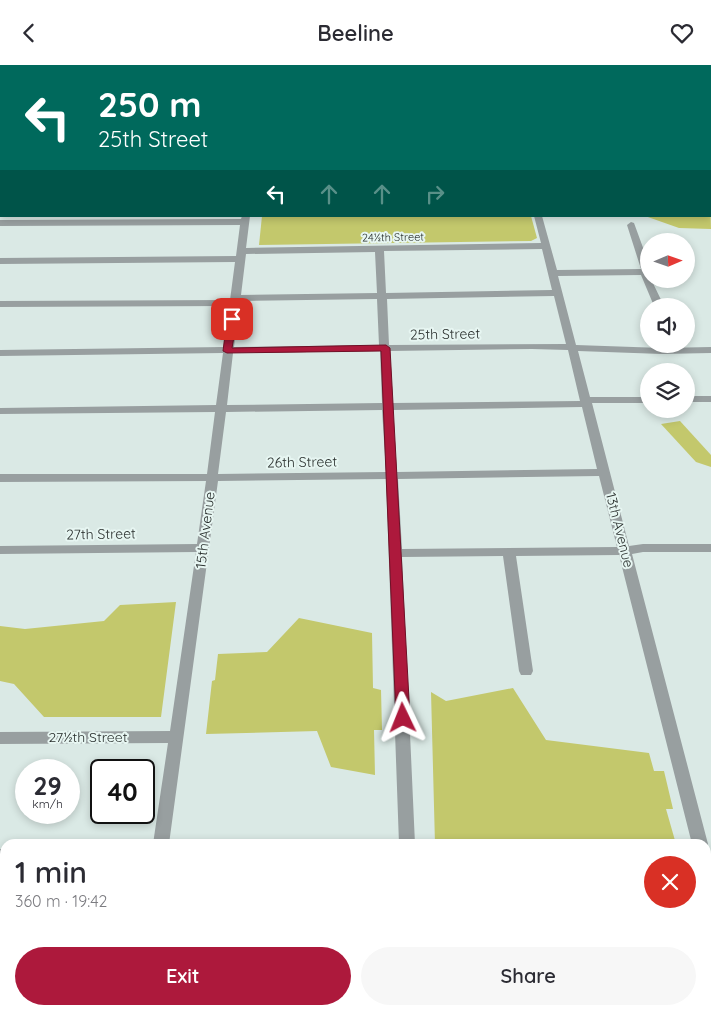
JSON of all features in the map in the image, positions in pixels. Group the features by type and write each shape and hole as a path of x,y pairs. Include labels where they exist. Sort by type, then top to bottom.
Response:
{"street":[{"name":"13th Avenue","path":"538,217 699,839"},
{"path":"0,223 246,219"},
{"name":"15th Avenue","path":"162,839 203,548 227,351 246,219"},
{"path":"632,225 640,250"},
{"name":"24½th Street","path":"0,261 240,255 378,249 546,246"},
{"path":"378,249 386,348 407,839"},
{"path":"553,273 640,272"},
{"path":"0,304 235,300 381,295 559,293"},
{"name":"25th Street","path":"0,353 386,348 573,347 662,351 711,349"},
{"path":"0,411 388,407 640,399"},
{"path":"695,399 711,399"},
{"name":"26th Street","path":"0,477 392,476 605,472"},
{"name":"27th Street","path":"0,550 203,548"},
{"path":"396,553 510,553 625,551 643,548 711,548"},
{"path":"510,553 526,671"},
{"name":"27½th Street","path":"0,738 175,737"}],"green space":[{"path":"262,217 531,217 537,238 531,241 259,245"},
{"path":"648,217 711,217 711,229 679,228"},
{"path":"680,421 711,455 711,467 696,462 661,424"},
{"path":"176,602 161,717 44,717 14,684 0,681 0,626 25,629 104,621 120,605"},
{"path":"299,618 372,633 373,688 381,690 382,730 374,730 375,775 331,767 317,731 206,734 212,681 215,680 218,654 267,652"},
{"path":"513,688 546,740 649,753 654,771 664,771 673,809 666,809 675,839 435,839 431,692 446,701"}],"route":[{"path":"232,319 227,351 386,348 403,718"}]}
